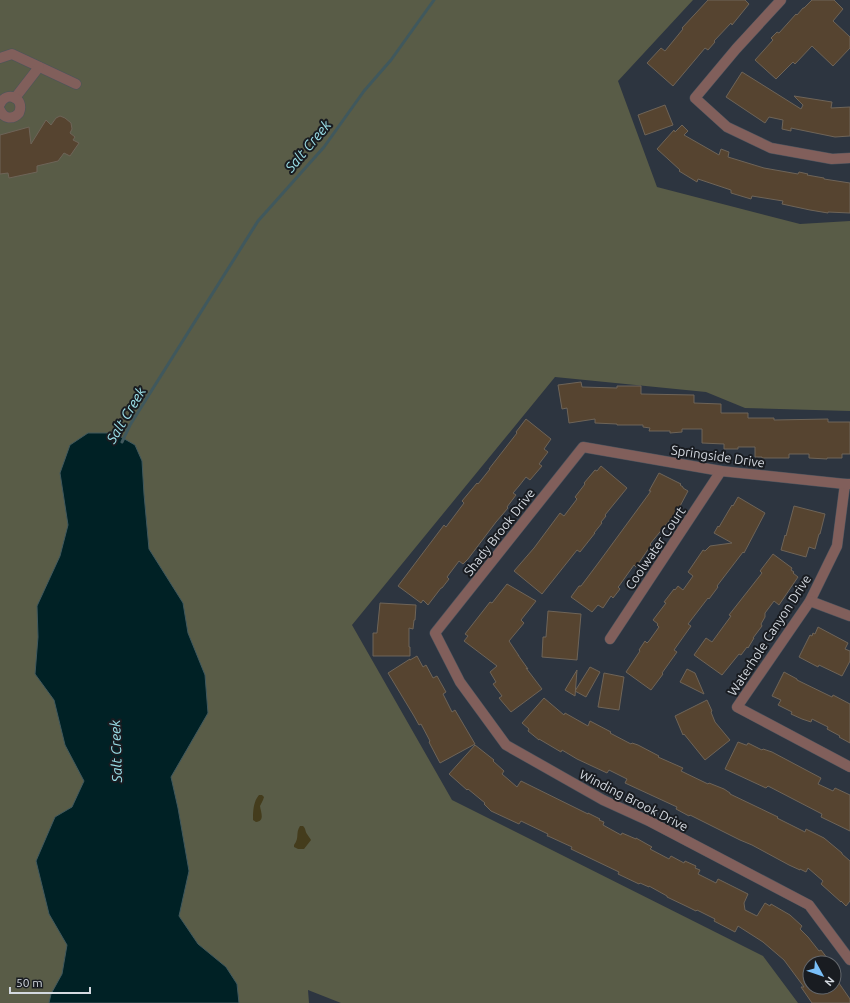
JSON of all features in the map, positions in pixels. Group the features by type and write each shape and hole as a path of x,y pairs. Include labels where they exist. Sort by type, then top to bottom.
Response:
{"street":[{"path":"781,0 736,49 695,98 727,127 771,148 832,160 850,158"},
{"path":"0,58 12,54 76,84"},
{"path":"15,98 39,67"},
{"path":"0,104 5,98 12,97 18,100 21,106 17,116 10,118 3,116 0,110"},
{"name":"Springside Drive","path":"584,447 721,471 848,484"},
{"name":"Shady Brook Drive","path":"435,633 584,447"},
{"name":"Coolwater Court","path":"610,639 721,471"},
{"name":"Waterhole Canyon Drive","path":"848,484 837,546 810,601 737,707 850,767"},
{"path":"810,601 850,616"},
{"name":"Winding Brook Drive","path":"435,633 460,682 506,745 603,800 649,821 809,905 850,960"}],"shaded area":[{"path":"0,0 693,0 618,81 657,187 800,224 850,221 850,411 745,408 706,392 555,377 352,625 452,800 763,956 798,1003 341,1003 308,990 309,1003 0,1003"}],"sand":[{"path":"259,795 264,797 260,806 262,814 261,820 256,822 253,820 253,810 254,804"},
{"path":"300,826 304,827 311,840 304,849 294,847"}],"water":[{"path":"88,433 114,433 135,445 142,461 149,549 183,603 188,633 205,675 208,713 171,777 189,871 179,916 198,944 226,967 237,984 239,1003 49,1003 51,994 62,974 67,945 49,914 36,861 55,817 72,807 84,781 65,745 54,700 35,674 38,637 37,606 60,556 68,525 60,473 70,445"}],"building":[{"path":"708,0 745,0 749,4 732,25 731,23 714,41 715,42 708,50 705,48 673,86 647,63 661,48 665,51 683,29 682,28"},
{"path":"812,0 834,0 843,9 833,21 850,37 850,48 833,66 812,46 795,64 793,62 776,79 755,60 773,40 771,38 777,32 779,33 796,14 797,15"},
{"path":"742,72 801,109 803,105 794,96 832,102 831,108 850,107 850,136 835,137 791,128 791,131 782,129 783,120 769,117 765,123 726,97"},
{"path":"665,105 673,125 645,135 638,115"},
{"path":"60,116 71,123 72,129 70,133 75,137 73,140 79,143 70,156 64,153 58,161 37,166 37,172 9,178 8,173 0,174 0,135 29,127 31,144 46,120 51,125 56,118"},
{"path":"682,125 688,131 684,135 719,155 721,149 729,152 728,157 764,168 798,174 799,172 824,179 850,183 850,213 828,213 810,210 782,204 783,201 752,196 751,199 731,193 731,190 698,179 697,182 679,171 680,170 657,149 674,130 675,132"},
{"path":"581,382 582,387 617,388 617,386 641,386 641,394 694,395 694,403 721,404 721,413 748,413 748,418 774,418 774,420 828,419 828,422 850,422 850,454 842,454 842,458 827,459 809,458 809,454 789,454 789,458 762,458 755,457 755,447 724,449 724,444 702,443 702,429 682,429 682,432 670,433 670,431 649,431 650,428 643,427 643,425 595,423 595,419 569,423 567,408 562,409 558,385"},
{"path":"526,419 551,439 544,449 548,452 539,464 542,466 530,480 526,477 513,493 516,495 507,507 508,508 468,559 463,564 459,561 447,577 449,579 428,605 423,600 421,603 398,586 444,525 446,527 464,503 462,501 490,469"},
{"path":"601,466 627,488 605,515 606,516 601,522 602,523 580,552 577,550 542,594 514,571 534,548 560,513 564,516 577,499 575,497 585,484 584,483 595,470 597,471"},
{"path":"659,473 681,484 680,485 688,491 678,510 650,544 651,545 636,567 634,565 618,587 620,589 613,598 611,596 603,608 598,605 592,612 571,597 579,586 581,586 651,491 649,491"},
{"path":"738,497 765,513 744,553 743,552 709,599 708,598 688,624 691,626 674,650 677,652 651,690 626,672 645,641 647,643 659,627 653,620 666,603 664,602 678,586 683,590 693,576 688,572 703,550 705,551 710,546 732,543 714,533"},
{"path":"794,506 825,514 815,549 809,547 806,557 781,550"},
{"path":"773,554 792,568 791,570 794,572 793,573 798,577 779,605 774,601 765,613 765,617 761,624 762,626 748,648 747,647 741,655 739,654 722,675 694,655 706,638 712,642 731,616 729,615 762,573 760,571"},
{"path":"507,584 536,601 521,620 524,623 509,641 528,669 526,668 542,689 511,712 499,698 502,696 493,684 496,682 490,672 497,666 464,641 468,636 465,634 490,602 492,603"},
{"path":"380,603 416,605 413,629 409,628 410,656 373,656 373,633 377,633"},
{"path":"548,611 581,614 577,660 542,657 543,637 546,637"},
{"path":"818,627 848,643 845,649 850,651 850,661 842,676 819,665 818,667 799,657 810,635 812,636 813,633 815,634"},
{"path":"417,656 423,667 426,665 433,678 437,676 446,692 443,694 452,712 455,710 475,744 440,763 421,724 419,725 388,673"},
{"path":"590,667 600,672 586,697 575,691"},
{"path":"687,669 695,673 704,694 680,682"},
{"path":"577,670 575,696 565,690"},
{"path":"784,672 832,697 833,695 850,704 850,743 827,729 828,727 812,719 811,722 802,719 791,714 792,712 778,705 781,700 772,696"},
{"path":"604,673 624,677 619,710 598,707"},
{"path":"544,698 564,715 565,713 588,726 590,721 631,744 638,745 659,756 658,757 683,768 681,771 708,784 709,783 724,789 730,794 805,832 806,829 824,838 850,861 850,901 846,906 821,884 823,881 808,868 806,872 789,865 752,845 690,815 689,816 676,809 677,807 625,783 627,779 609,770 607,773 539,740 528,731 529,729 522,723"},
{"path":"707,700 715,722 730,740 705,760 684,734 683,735 675,716"},
{"path":"738,742 746,745 748,743 762,750 772,752 821,778 818,784 833,791 835,788 850,795 850,831 821,817 822,814 768,786 766,788 725,769"},
{"path":"475,745 494,760 493,761 504,771 502,774 517,787 521,781 600,819 599,820 604,822 603,825 621,835 622,833 636,838 652,847 650,849 669,859 671,856 684,863 685,861 696,866 695,868 700,870 698,874 716,883 718,879 748,894 744,903 745,910 757,916 765,903 770,906 771,904 790,915 802,926 800,929 819,951 821,950 825,955 802,955 802,984 784,960 763,942 738,926 735,932 714,921 715,919 667,897 649,886 639,884 618,874 619,872 571,849 572,847 547,836 548,834 521,821 519,824 491,811 484,804 485,803 449,774"},
{"path":"842,988 850,999 850,1003 812,1003 806,995 842,995"}],"waterway":[{"name":"Salt Creek","path":"122,442 130,425 258,221 324,147 364,91 391,60 434,0"}]}
